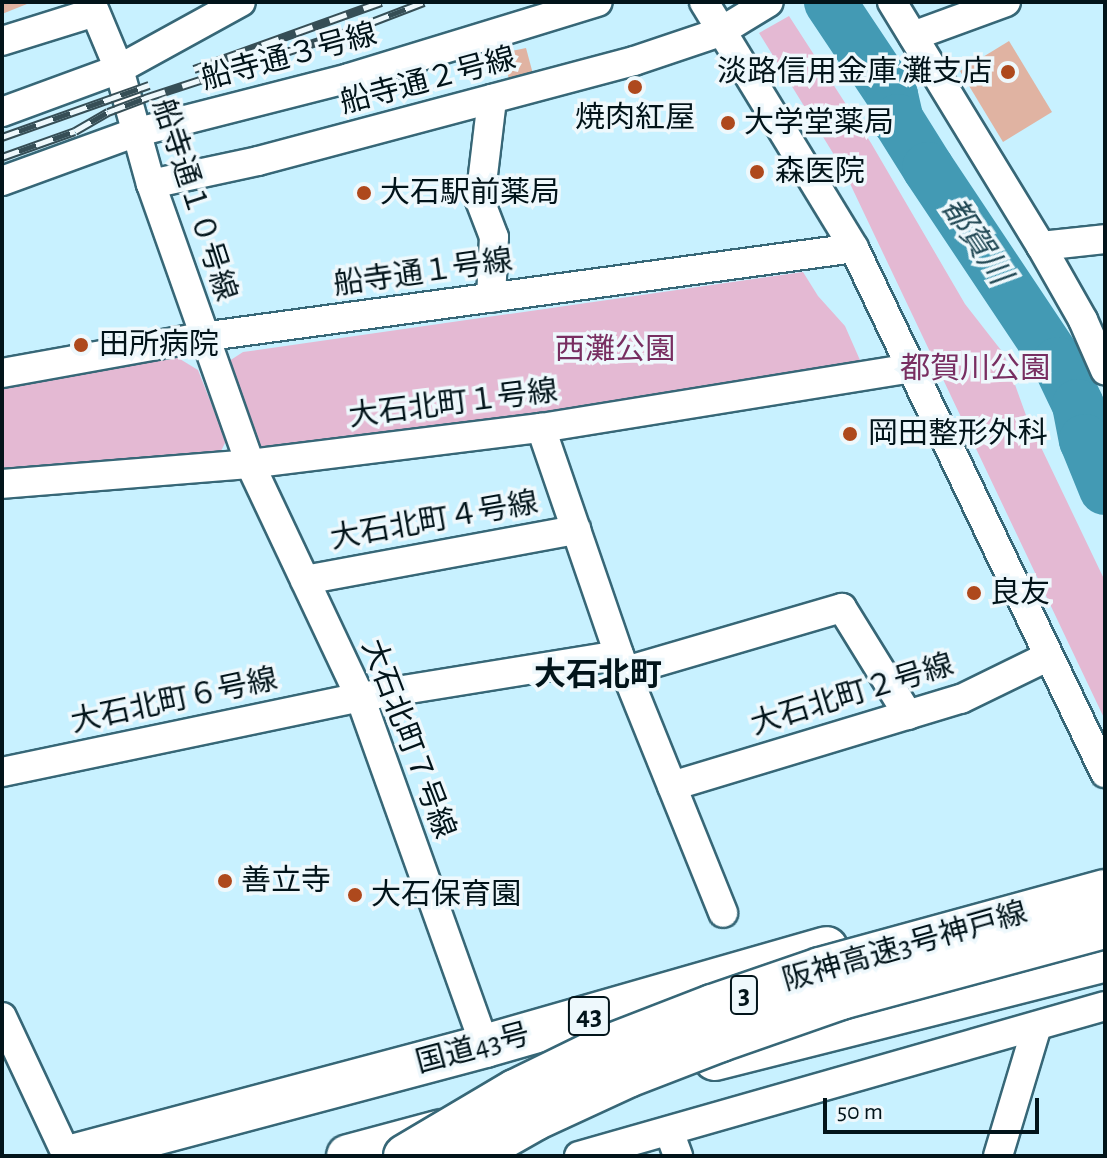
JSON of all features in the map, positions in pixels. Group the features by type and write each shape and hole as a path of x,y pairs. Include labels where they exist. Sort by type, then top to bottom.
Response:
{"highway":[{"name":"国道43号","path":"69,1156 485,1046 1105,872"},
{"name":"阪神高速3号神戸線","path":"382,1154 601,1049 698,1011 820,969 1105,891"},
{"name":"阪神高速3号神戸線","path":"470,1156 535,1119 628,1076 721,1040 841,998 1105,927"},
{"name":"43","path":"382,1154 1105,960"}],"street":[{"path":"2,112 119,69 241,2"},
{"name":"船寺通３号線","path":"2,181 134,133 349,78 598,2"},
{"path":"704,2 854,248 1105,773"},
{"name":"船寺通２号線","path":"151,184 258,161 634,61 720,32 769,2"},
{"path":"892,2 1041,246 1083,320 1105,370"},
{"path":"913,36 1006,2"},
{"path":"2,41 93,7"},
{"name":"船寺通１０号線","path":"93,7 119,69 134,133 202,337 250,464"},
{"path":"491,298 494,237 480,200 492,99"},
{"path":"1041,246 1105,239"},
{"name":"船寺通１号線","path":"2,373 202,337 854,248"},
{"name":"大石北町１号線","path":"2,484 250,464 541,428 911,368"},
{"path":"541,428 623,663 723,913"},
{"name":"大石北町７号線","path":"250,464 360,697 485,1046"},
{"name":"大石北町４号線","path":"305,580 576,530"},
{"name":"大石北町６号線","path":"2,772 360,697 623,663 842,608 908,715"},
{"name":"大石北町２号線","path":"672,786 961,699 1047,657"},
{"path":"579,1156 673,1143 1105,1006"},
{"path":"2,1017 69,1156"},
{"path":"998,1156 1037,1026"}],"green space":[{"name":"都賀川公園","path":"789,16 871,143 965,304 1004,354 1027,418 1105,581 1105,720 844,171 759,33"},
{"name":"西灘公園","path":"803,272 818,296 845,326 863,367 265,451 252,438 223,365 243,352"},
{"path":"175,356 198,370 226,441 218,457 2,471 2,388"}],"building":[{"path":"2,2 32,2 2,14"},
{"path":"1009,41 1052,112 1003,142 960,71"},
{"path":"526,48 533,74 509,79 502,53"}],"waterway":[{"name":"都賀川","path":"830,2 892,95 898,120 928,168 1058,363 1078,405 1085,440 1105,489"}],"railway":[{"path":"194,69 381,2"},
{"path":"2,157 75,131 108,112 148,97 338,35 424,2"},
{"path":"2,137 149,85"}],"place":[{"name":"淡路信用金庫 灘支店","path":"1008,72"},
{"name":"焼肉紅屋","path":"635,87"},
{"name":"大学堂薬局","path":"728,123"},
{"name":"森医院","path":"757,172"},
{"name":"大石駅前薬局","path":"364,193"},
{"name":"田所病院","path":"81,345"},
{"name":"岡田整形外科","path":"850,434"},
{"name":"良友","path":"974,593"},
{"name":"善立寺","path":"225,881"},
{"name":"大石保育園","path":"355,895"}],"district":[{"name":"大石北町","path":"598,675"}]}
